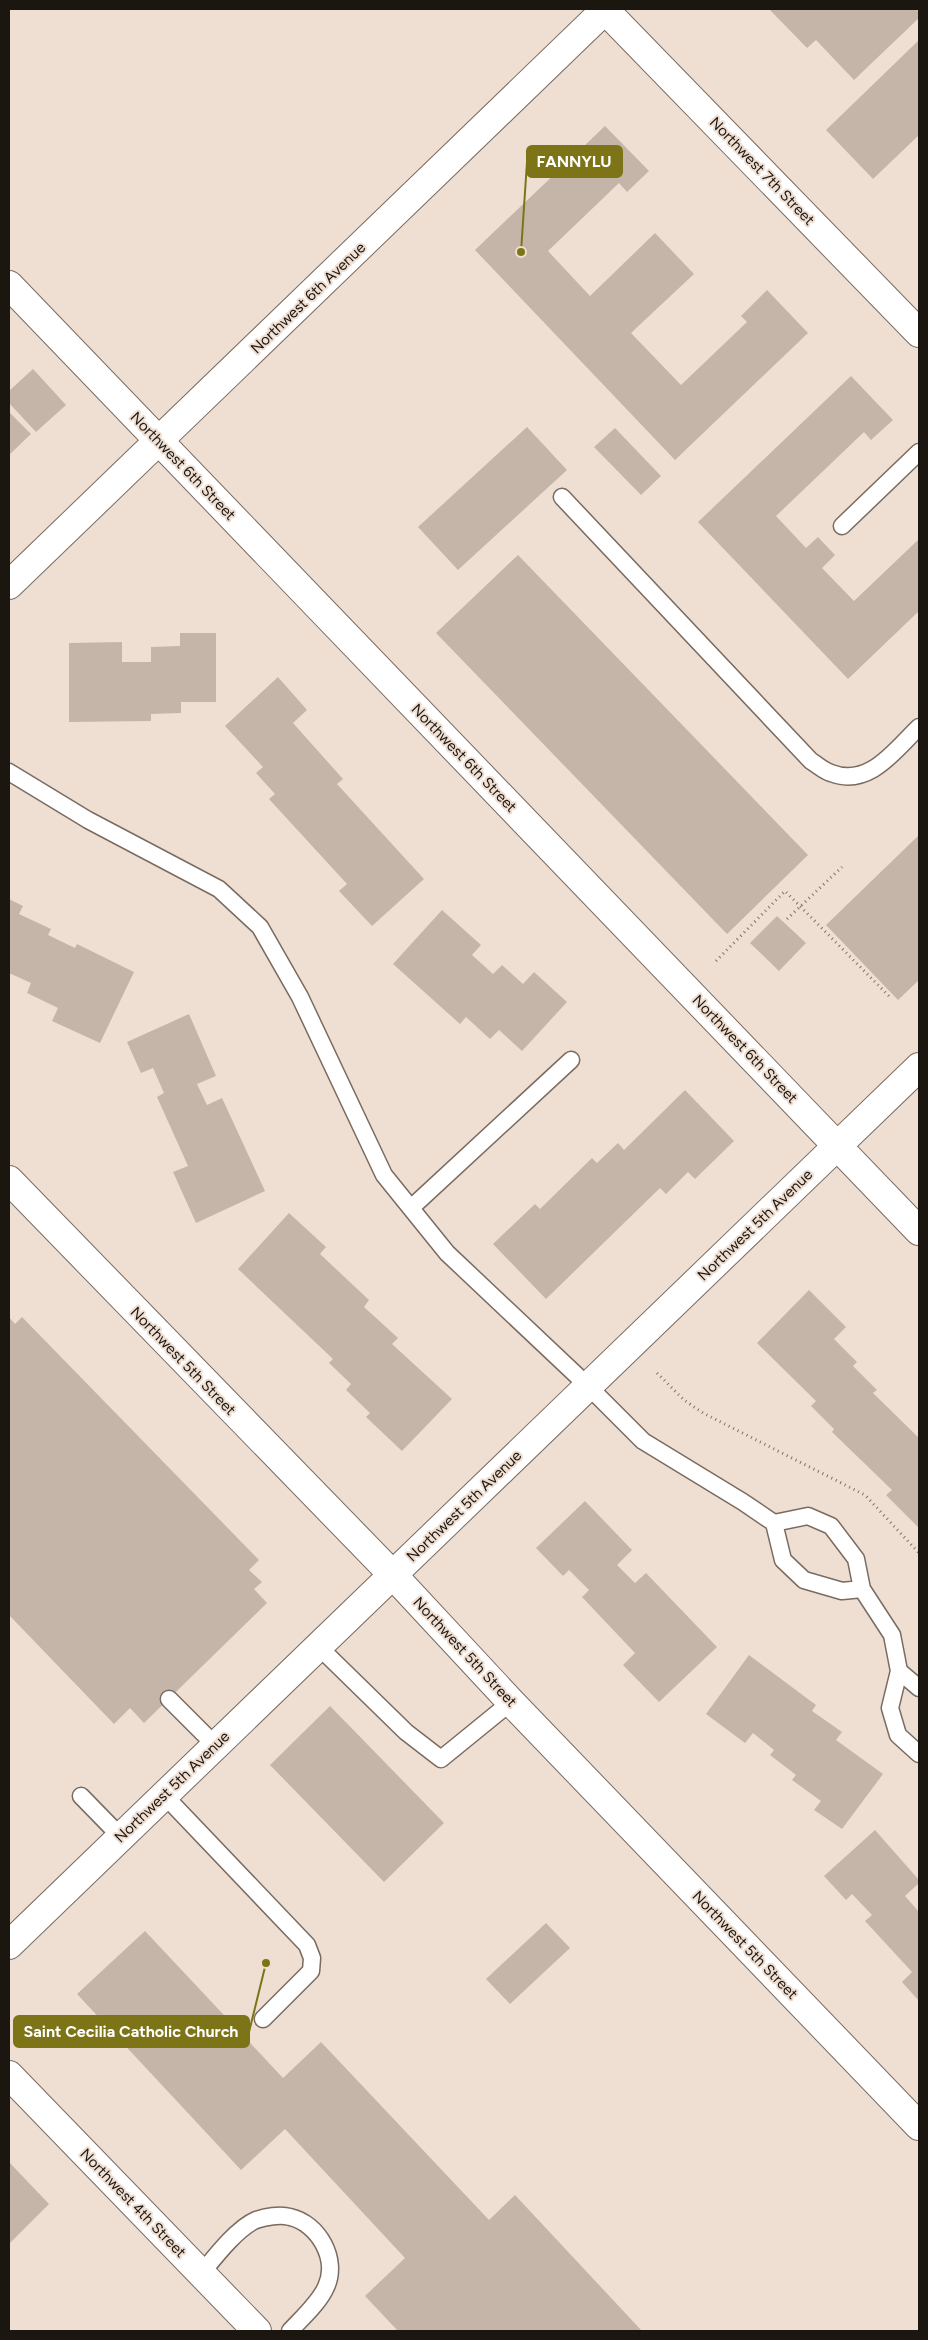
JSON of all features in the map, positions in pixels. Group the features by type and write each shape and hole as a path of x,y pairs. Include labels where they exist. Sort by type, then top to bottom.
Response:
{"street":[{"name":"Northwest 7th Street","path":"605,9 919,333"},
{"name":"Northwest 6th Avenue","path":"9,585 605,9"},
{"name":"Northwest 6th Street","path":"9,285 919,1231"},
{"name":"Northwest 5th Avenue","path":"9,1946 919,1066"},
{"name":"Northwest 5th Street","path":"9,1180 392,1574 511,1702 919,2126"},
{"name":"Northwest 4th Street","path":"9,2075 257,2331"}],"lane":[{"path":"842,526 919,452"},
{"path":"562,497 811,761 832,774 852,777 872,772 919,727"},
{"path":"9,772 88,820 219,889 260,927 300,997 384,1175 447,1253 589,1387 643,1441 774,1523 782,1560 804,1580 842,1591 862,1589"},
{"path":"411,1208 571,1060"},
{"path":"774,1523 808,1516 831,1526 856,1559 862,1589 892,1635 899,1671 890,1708 898,1735 919,1754"},
{"path":"318,1646 406,1732 441,1759 460,1746 511,1702"},
{"path":"899,1671 919,1688"},
{"path":"169,1698 215,1746"},
{"path":"164,1795 307,1945 312,1958 311,1971 263,2019"},
{"path":"81,1796 121,1837"},
{"path":"201,2274 226,2244 254,2221 269,2217 289,2216 303,2222 321,2239 329,2256 330,2273 326,2287 290,2331"}],"path":[{"path":"787,919 842,867"},
{"path":"716,961 785,891 889,996"},
{"path":"658,1373 684,1400 703,1414 865,1495 919,1553"}],"building":[{"path":"769,9 916,9 919,12 919,18 854,80 816,40 807,48"},
{"path":"919,40 919,135 873,179 826,130"},
{"path":"605,126 649,171 627,192 619,183 548,251 590,296 655,233 694,274 631,333 681,385 747,322 741,316 767,290 808,333 675,460 475,250"},
{"path":"33,369 66,405 36,432 9,403 9,391"},
{"path":"851,376 893,420 871,440 864,432 776,516 806,548 818,537 835,555 822,568 854,601 919,539 919,611 848,679 698,522"},
{"path":"9,412 31,434 9,455"},
{"path":"527,427 567,470 458,570 418,527"},
{"path":"615,428 661,476 641,495 594,447"},
{"path":"518,555 808,855 727,934 436,633"},
{"path":"180,633 216,633 216,702 181,702 181,713 151,714 151,721 69,722 69,643 122,642 122,662 151,662 151,647 180,646"},
{"path":"278,677 307,710 293,723 343,779 337,784 424,879 372,926 339,891 347,884 269,799 275,794 256,773 263,767 225,726"},
{"path":"919,835 919,980 898,1000 826,925"},
{"path":"9,899 23,906 19,914 51,929 48,935 75,948 77,944 134,972 100,1043 52,1021 58,1008 27,993 31,983 9,973"},
{"path":"442,910 481,945 472,955 493,974 502,965 523,984 534,972 567,1002 522,1051 499,1030 490,1039 466,1017 460,1024 393,964"},
{"path":"777,916 806,943 779,971 750,943"},
{"path":"189,1014 216,1076 197,1084 207,1105 222,1098 265,1191 196,1223 173,1172 188,1166 157,1097 164,1093 153,1068 141,1073 127,1042"},
{"path":"685,1090 734,1141 695,1179 688,1172 666,1194 660,1188 546,1299 493,1244 535,1204 540,1209 592,1158 597,1163 618,1143 624,1150"},
{"path":"289,1213 326,1247 320,1254 369,1300 364,1307 398,1338 392,1344 452,1399 402,1451 366,1417 370,1413 346,1390 351,1384 329,1363 333,1359 238,1269"},
{"path":"809,1290 846,1327 834,1339 857,1362 853,1366 877,1390 873,1393 919,1438 919,1528 886,1495 892,1490 832,1432 834,1429 811,1406 816,1401 757,1343"},
{"path":"9,1317 15,1324 22,1317 259,1560 249,1570 262,1582 254,1589 267,1603 144,1723 130,1708 114,1724 9,1615"},
{"path":"585,1501 632,1550 617,1565 635,1583 646,1573 717,1647 659,1702 623,1665 635,1653 582,1597 589,1590 569,1570 563,1576 536,1548"},
{"path":"749,1655 816,1705 812,1711 842,1732 836,1740 883,1774 842,1829 814,1810 821,1801 792,1780 796,1775 770,1755 774,1750 753,1733 745,1743 706,1714"},
{"path":"330,1706 444,1823 384,1882 270,1765"},
{"path":"875,1830 919,1880 919,1883 905,1896 919,1912 919,2001 902,1982 912,1972 865,1921 872,1915 852,1894 846,1900 824,1876"},
{"path":"546,1923 570,1948 510,2004 486,1979"},
{"path":"145,1931 283,2078 321,2042 489,2220 515,2195 642,2331 398,2331 365,2296 405,2258 285,2129 241,2170 77,1994"},
{"path":"9,2162 49,2204 9,2244"}],"place":[{"name":"FANNYLU","path":"521,252"},
{"name":"Saint Cecilia Catholic Church","path":"266,1963"}]}
